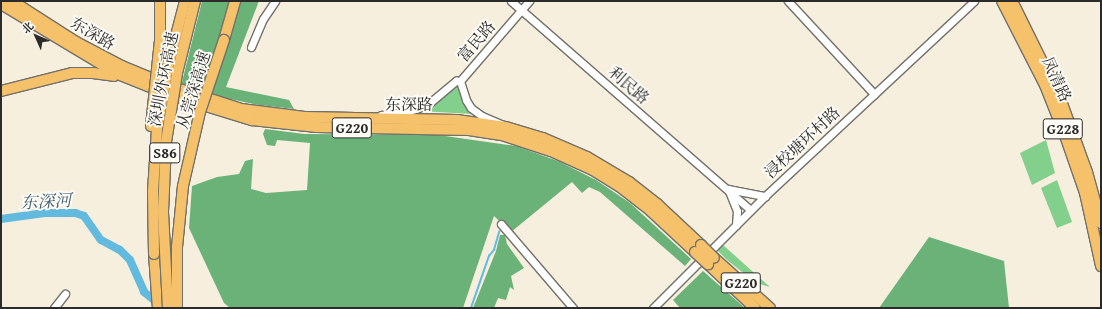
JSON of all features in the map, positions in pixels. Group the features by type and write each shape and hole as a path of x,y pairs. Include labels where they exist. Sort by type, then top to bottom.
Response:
{"highway":[{"name":"东深路","path":"12,1 92,51 137,73 184,91 241,109 273,114 371,119 451,119 506,127 554,142 608,168 648,196 755,308"},
{"name":"从莞深高速","path":"154,254 147,226 147,196 160,41 160,1"},
{"name":"深圳外环高速","path":"158,308 154,254 153,191 157,129 168,66 185,1"},
{"name":"深圳外环高速","path":"168,308 162,212 166,142 177,74 196,1"},
{"name":"从莞深高速","path":"177,308 177,247 183,186 200,112 224,40 235,1"},
{"name":"凤清路","path":"1002,1 1045,85 1064,132 1084,193 1101,266"},
{"name":"凤清路","path":"1012,1 1050,74 1068,116 1088,172 1101,223"},
{"name":"东深路","path":"1,4 78,52 131,80 192,103 265,122 317,127 450,128 481,131 522,141 572,160 614,182 698,248"},
{"path":"1,91 72,73 93,73 131,80"},
{"name":"东深路","path":"711,261 770,308"}],"street":[{"path":"251,47 263,19 275,1"},
{"name":"利民路","path":"511,1 751,210"},
{"name":"富民路","path":"371,119 427,105 456,81 460,80 529,1"},
{"path":"788,1 874,94"},
{"name":"浸校塘环村路","path":"653,308 765,196 974,1"},
{"name":"富民路","path":"460,80 471,108 506,127"},
{"path":"728,189 765,196"},
{"name":"利民路","path":"728,189 736,210 736,225"},
{"path":"501,224 573,308"},
{"path":"54,308 65,294"}],"green space":[{"path":"202,1 231,1 202,92 181,86"},
{"path":"240,1 259,1 226,87 289,100 294,109 259,105 211,95"},
{"path":"455,85 460,88 464,104 472,114 420,111 435,103"},
{"path":"265,129 304,134 438,135 516,146 558,161 596,180 630,203 691,259 685,266 600,192 589,187 582,193 572,182 511,232 494,216 463,308 230,308 224,303 189,228 192,186 217,177 239,174 245,161 253,159 251,189 266,193 307,190 310,143 277,140 275,146 267,145 263,134"},
{"path":"1046,140 1055,173 1032,185 1020,153"},
{"path":"1057,180 1072,222 1057,228 1041,188"},
{"path":"500,235 505,235 507,244 524,268 511,276 514,290 510,287 506,300 498,298 494,308 473,308 496,251"},
{"path":"929,237 1004,261 1009,308 879,308"},
{"path":"722,245 770,287 756,283 727,260 717,250"},
{"path":"703,271 745,308 680,308 673,300"}],"waterway":[{"name":"东深河","path":"1,219 45,213 75,213 84,216 101,240 120,250 130,260 144,292 160,305"},
{"path":"471,308 489,256 494,250 499,232"}]}
